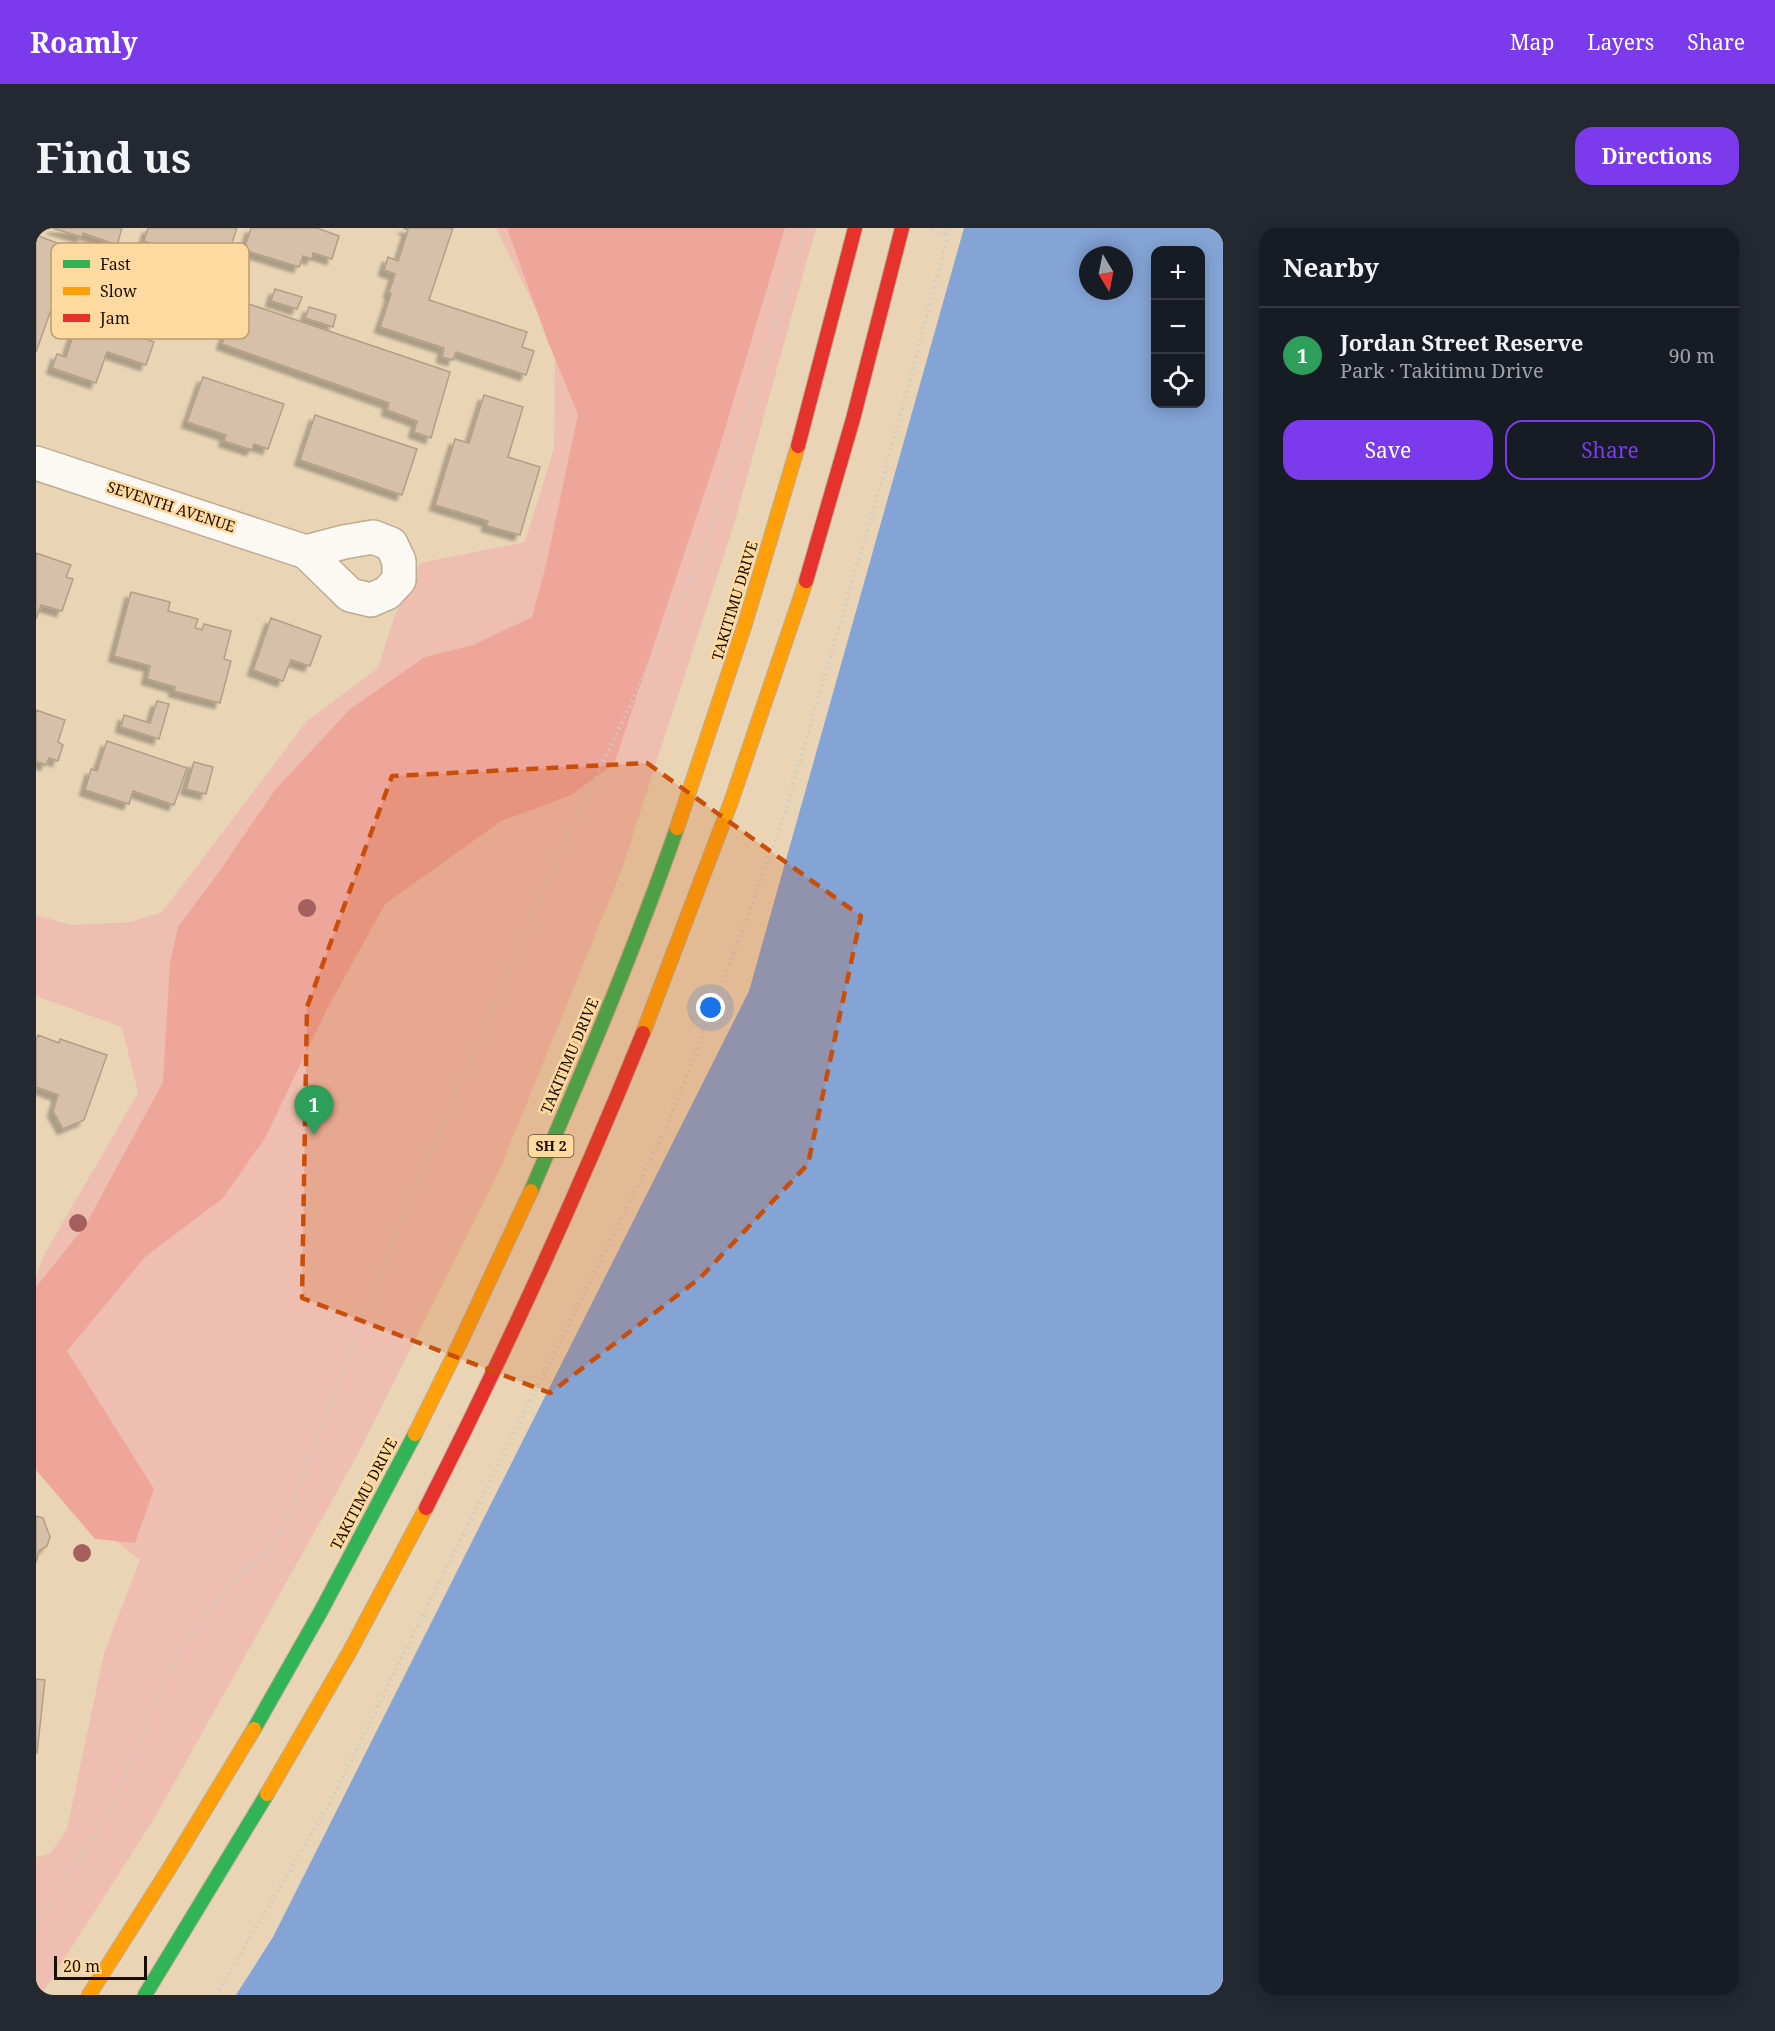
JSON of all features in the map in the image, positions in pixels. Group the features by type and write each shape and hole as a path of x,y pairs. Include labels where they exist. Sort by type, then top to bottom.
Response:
{"highway":[{"name":"TAKITIMU DRIVE","path":"89,1995 218,1790 308,1635 453,1357 551,1144 638,934 733,664 807,416 855,228"},
{"name":"SH 2","path":"145,1995 273,1784 412,1535 553,1246 620,1093 733,797 800,600 836,484 902,228"}],"street":[{"name":"SEVENTH AVENUE","path":"36,463 306,552"}],"path":[{"path":"36,1924 99,1831 118,1792 161,1688 193,1631 231,1583 270,1547 285,1522 402,1218 561,850 702,555 806,228"}],"highlighted area":[{"path":"647,763 861,916 808,1164 700,1278 550,1393 302,1298 307,1007 392,776"}],"shaded area":[{"path":"496,228 816,228 734,524 620,874 497,1176 358,1454 154,1819 41,1995 36,1995 36,1857 50,1854 67,1829 104,1653 140,1560 83,1515 36,1434 36,1278 44,1255 138,1093 122,1027 36,996 36,915 71,925 131,922 162,912 307,721 378,668 394,618 420,563 525,542 554,448 555,348"},
{"path":"507,228 785,228 718,452 614,764 571,795 501,821 385,904 327,1009 265,1138 223,1198 145,1257 67,1351 154,1489 135,1543 95,1539 36,1470 36,1287 85,1226 163,1082 170,963 178,927 275,790 350,709 425,657 473,645 532,617 547,561 578,414 548,342"}],"water":[{"path":"964,228 1223,228 1223,1995 236,1995 273,1937 749,991"}],"building":[{"path":"52,228 122,228 118,243 83,233 82,237"},
{"path":"148,228 237,228 232,243 149,243 144,241"},
{"path":"251,228 317,228 339,236 332,259 313,253 312,259 303,256 299,267 249,252 249,243 246,243"},
{"path":"403,228 453,228 429,300 527,332 522,347 534,351 526,375 456,352 453,360 442,357 444,348 380,327 395,274 384,270 388,257 398,261 408,230"},
{"path":"36,235 57,243 51,243 51,310 36,352"},
{"path":"275,289 302,297 297,309 271,301"},
{"path":"249,304 450,372 431,438 414,432 417,421 387,410 389,403 222,344 224,339 249,339"},
{"path":"309,307 336,315 333,327 305,318"},
{"path":"72,339 146,339 154,342 146,365 107,352 96,383 52,368 57,354 66,357"},
{"path":"203,377 284,404 268,449 254,444 252,450 224,441 226,435 187,422"},
{"path":"484,395 523,407 508,457 540,467 520,535 487,526 488,521 435,505 455,439 469,443"},
{"path":"315,415 417,449 402,495 300,460"},
{"path":"36,553 71,565 66,577 73,579 62,611 41,605 36,619"},
{"path":"131,592 170,602 168,611 198,619 195,628 202,630 204,624 231,631 224,659 231,661 220,703 174,691 175,687 147,679 150,666 114,656"},
{"path":"271,618 321,636 310,666 291,660 283,681 253,670"},
{"path":"157,701 169,704 159,739 121,727 124,715 150,723"},
{"path":"36,710 65,720 58,742 63,745 58,761 49,758 46,765 36,761"},
{"path":"107,741 187,768 174,805 133,791 129,804 85,790 91,769 97,771"},
{"path":"194,762 213,767 206,794 186,789"},
{"path":"38,1035 59,1043 60,1039 107,1055 84,1120 63,1129 53,1111 58,1095 36,1087 36,1040"},
{"path":"36,1516 43,1518 50,1537 47,1546 39,1551 36,1563"},
{"path":"36,1679 45,1680 37,1753 36,1753"}],"traffic: fast":[{"path":"531,1191 626,965 677,828"},
{"path":"254,1729 321,1611 415,1434"},
{"path":"145,1995 267,1794"}],"traffic: slow":[{"path":"677,828 745,624 798,446"},
{"path":"643,1033 731,802 806,581"},
{"path":"415,1434 531,1191"},
{"path":"267,1794 350,1651 426,1508"},
{"path":"89,1995 254,1729"}],"traffic: jam":[{"path":"798,446 855,228"},
{"path":"806,581 853,419 902,228"},
{"path":"426,1508 539,1273 643,1033"}],"place":[{"name":"Jordan Street Reserve","path":"314,1135"}]}
